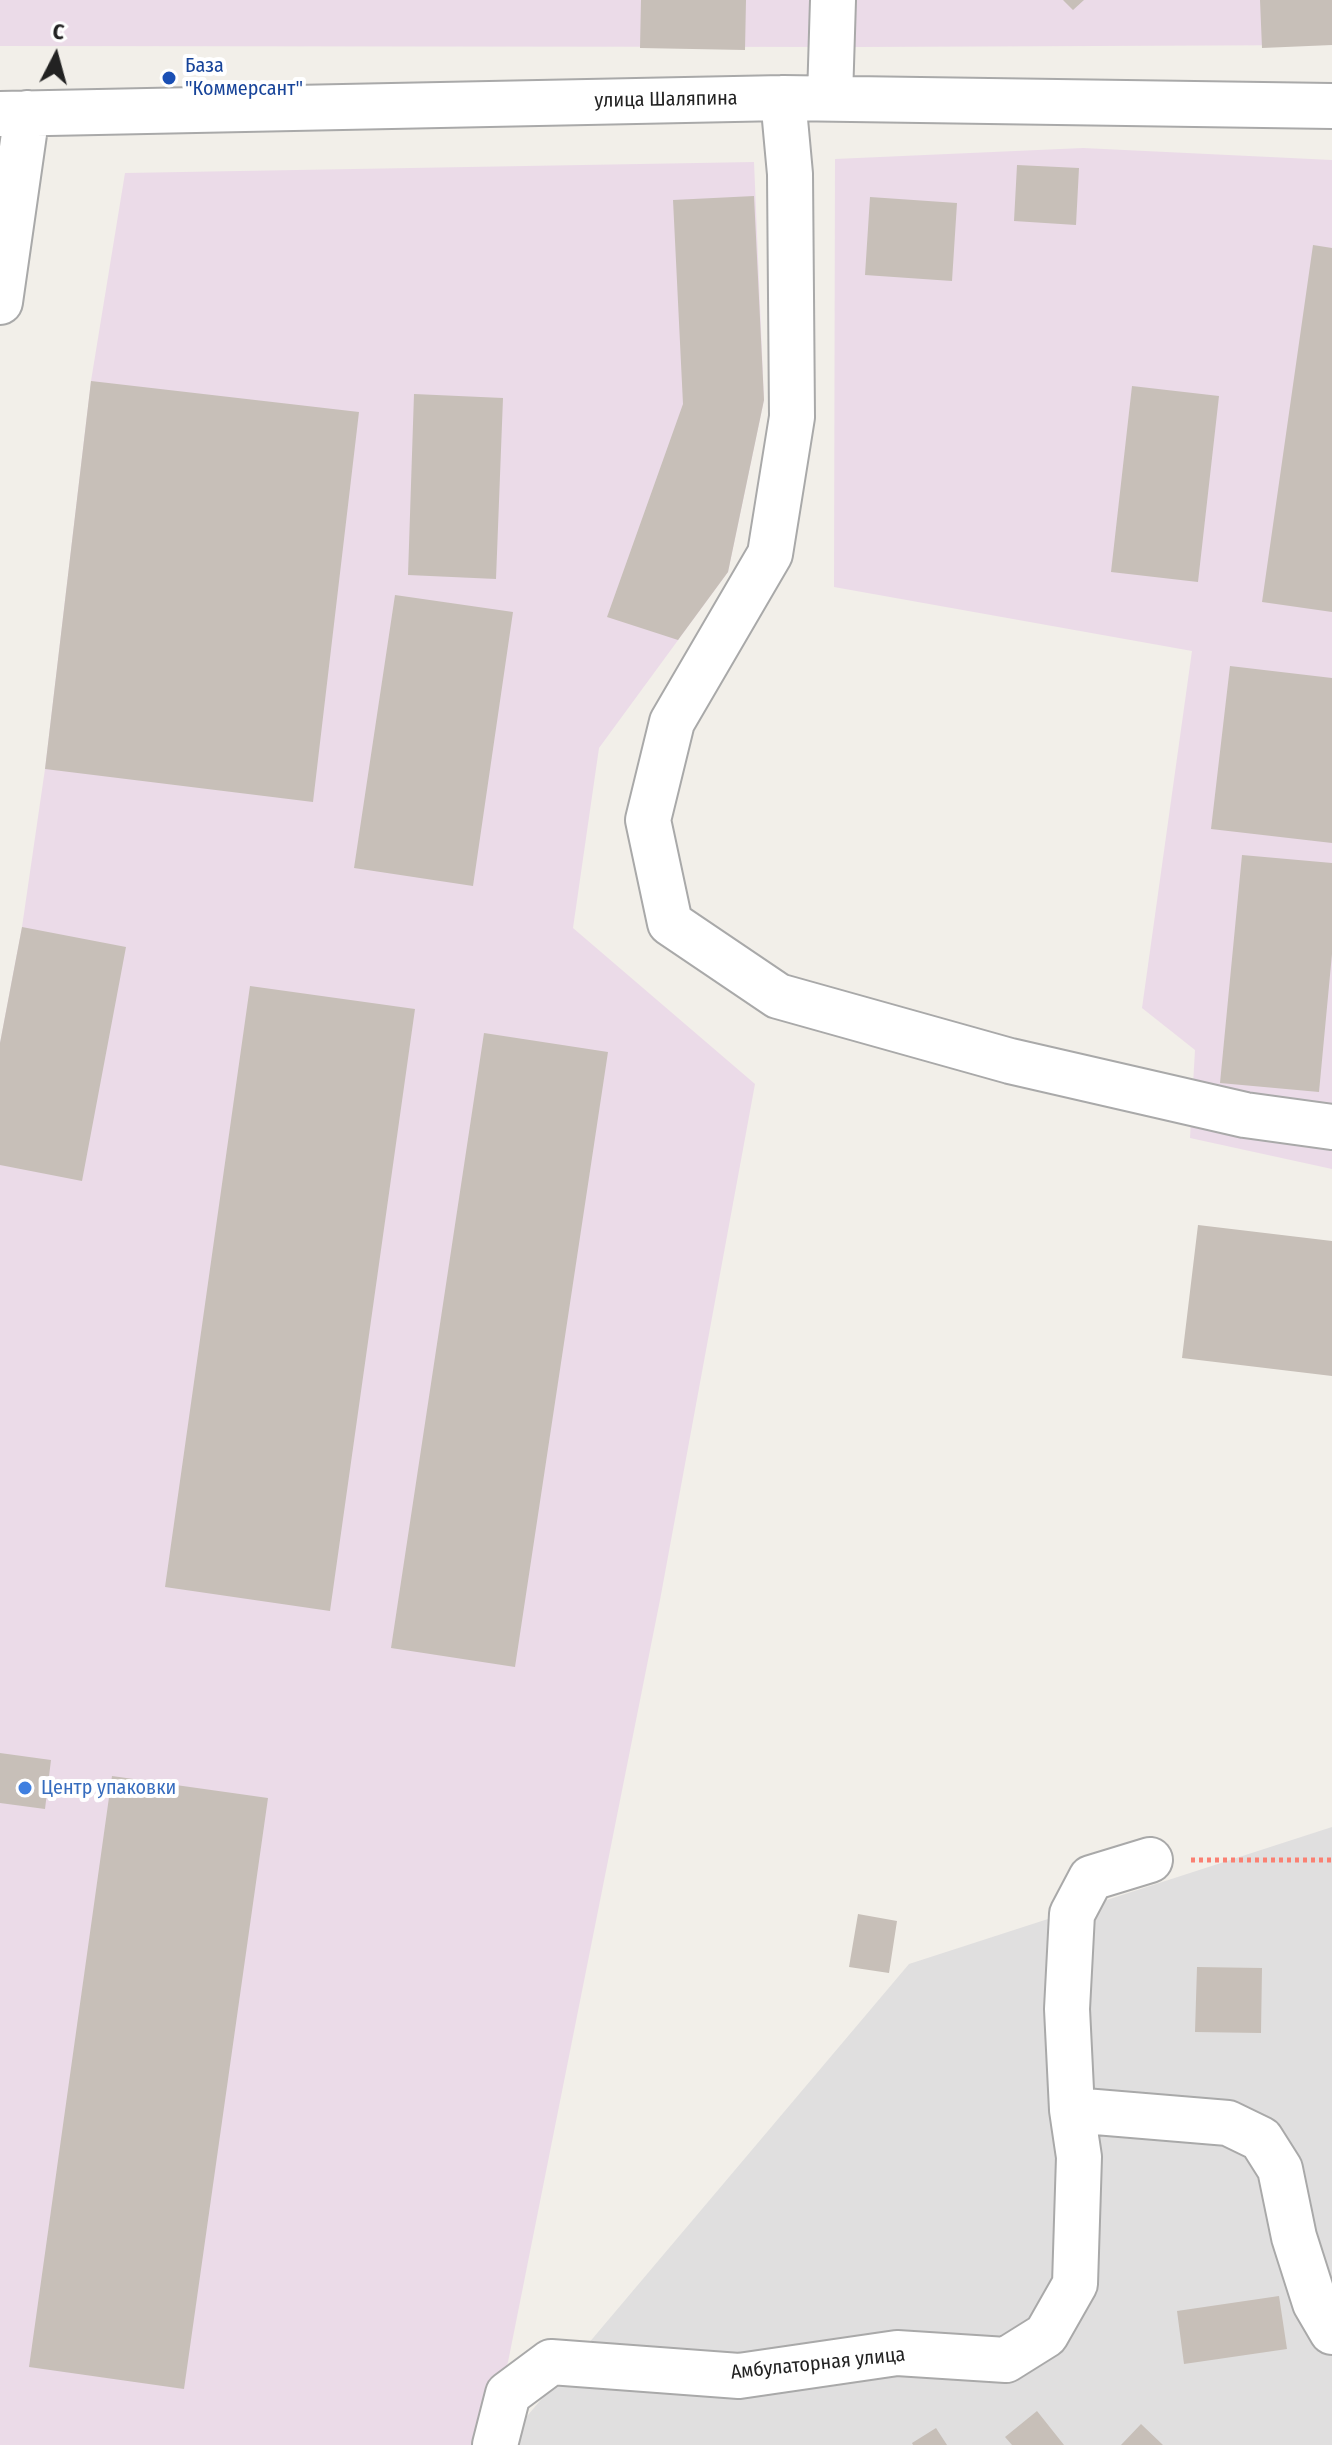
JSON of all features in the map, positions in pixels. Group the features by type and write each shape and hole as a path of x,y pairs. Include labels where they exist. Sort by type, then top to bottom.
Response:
{"street":[{"path":"830,98 833,0"},
{"path":"783,98 790,174 792,417 770,554 672,722 668,736 648,820 670,923 778,996 1025,1064 1245,1115 1332,1127"},
{"name":"улица Шаляпина","path":"14,113 783,98 1332,106"},
{"path":"0,302 14,113"},
{"name":"Амбулаторная улица","path":"495,2445 508,2394 551,2362 739,2376 897,2353 1006,2360 1046,2335 1075,2284 1079,2157 1072,2110 1067,2009 1072,1914 1091,1878 1150,1860"},
{"path":"1072,2110 1228,2123 1261,2139 1280,2169 1294,2237 1315,2303 1332,2332"}],"path":[{"path":"1150,1860 1332,1860"}],"shaded area":[{"path":"0,0 1332,0 1332,45 0,46"},
{"path":"1083,148 1332,160 1332,1169 1190,1138 1195,1050 1142,1008 1192,651 834,587 835,159"},
{"path":"754,162 764,400 728,572 599,748 573,928 755,1084 660,1600 508,2362 480,2445 0,2445 0,1043 22,927 45,769 91,381 125,173"},
{"path":"1332,1827 1332,2445 520,2445 517,2428 909,1964"}],"building":[{"path":"641,0 746,0 745,50 640,48"},
{"path":"1063,0 1084,0 1073,10"},
{"path":"1260,0 1332,0 1332,45 1262,48"},
{"path":"1017,165 1079,168 1076,225 1014,221"},
{"path":"754,196 764,400 728,572 678,640 607,617 683,404 673,200"},
{"path":"870,197 957,203 952,281 865,275"},
{"path":"1313,245 1332,248 1332,612 1262,602"},
{"path":"91,381 359,412 313,802 45,769"},
{"path":"1132,386 1219,396 1198,582 1111,572"},
{"path":"414,394 503,398 496,579 408,575"},
{"path":"395,595 513,612 473,886 354,868"},
{"path":"1230,666 1332,678 1332,843 1211,829"},
{"path":"1242,855 1332,863 1332,954 1319,1092 1220,1083"},
{"path":"22,927 126,947 82,1181 0,1165 0,1043"},
{"path":"250,986 415,1009 330,1611 165,1587"},
{"path":"484,1033 608,1052 515,1667 391,1648"},
{"path":"1198,1225 1332,1241 1332,1376 1182,1358"},
{"path":"0,1753 51,1760 45,1809 0,1803"},
{"path":"112,1776 268,1798 184,2389 29,2367"},
{"path":"858,1914 897,1921 889,1973 849,1967"},
{"path":"1197,1967 1262,1968 1261,2033 1195,2032"},
{"path":"1279,2296 1287,2349 1184,2364 1177,2311"},
{"path":"1037,2411 1064,2445 1012,2445 1005,2437"},
{"path":"1141,2424 1163,2445 1121,2445"},
{"path":"936,2428 947,2445 913,2445 912,2443"}],"place":[{"name":"База \"Коммерсант\"","path":"169,78"},
{"name":"Центр упаковки","path":"25,1788"}]}
